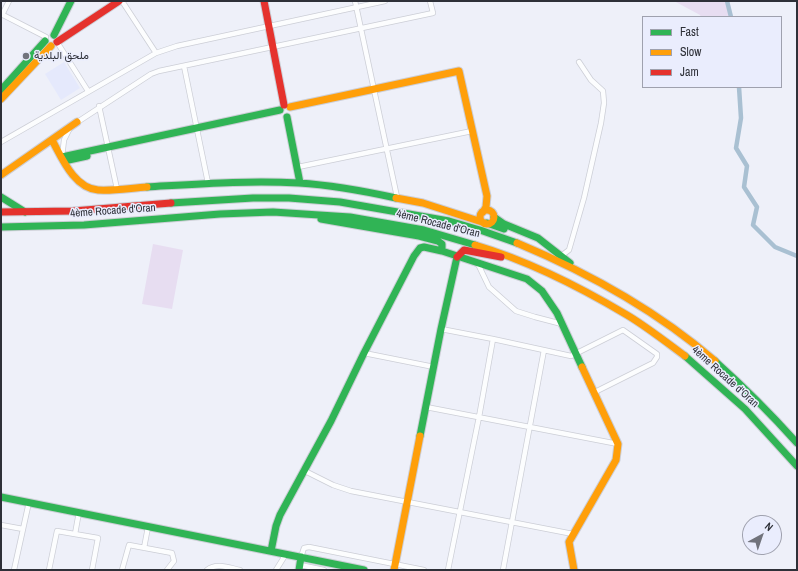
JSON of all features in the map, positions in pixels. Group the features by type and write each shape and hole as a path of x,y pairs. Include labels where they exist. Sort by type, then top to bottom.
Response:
{"main road":[{"path":"51,39 66,1"},
{"path":"2,94 51,39 71,1"},
{"path":"51,39 110,1"},
{"path":"51,39 119,1"},
{"path":"264,1 298,167 300,184"},
{"path":"63,159 460,73 487,196 493,215 491,222 486,223"},
{"path":"1,175 77,122"},
{"path":"52,140 71,174 82,185 97,190 208,183 254,182 333,187 423,203 526,236 526,240 522,242 501,238"},
{"path":"486,223 482,221 482,213 486,207 487,196"},
{"path":"1,197 26,212"},
{"name":"4ème Rocade d'Oran","path":"1,212 81,210 214,200 289,198 338,202 397,211 450,222 501,238 542,254 587,275 643,307 688,339 750,393 797,443"},
{"path":"466,216 482,213 487,210 504,226 532,234 587,275"},
{"path":"291,212 342,223 419,236 438,241 442,244 442,251"},
{"name":"4ème Rocade d'Oran","path":"1,227 130,222 220,214 291,212 357,218 403,225 478,244 556,276 595,296 665,339 702,368 735,398 771,435 797,466"},
{"path":"271,551 276,526 280,515 303,470 331,421 364,353 417,251 424,246 527,279 536,285 548,298 562,324 618,444 616,460 573,534 569,545 574,570"},
{"path":"394,567 456,257 462,251 469,251 521,261"},
{"path":"1,497 286,554 300,564 364,570"}],"street":[{"path":"9,1 2,14 51,39 88,91"},
{"path":"122,1 156,53"},
{"path":"355,1 397,198"},
{"path":"1,142 156,53 177,46 385,1"},
{"path":"63,159 62,148 66,134 77,122 99,106 151,74 159,71 433,12 430,1"},
{"path":"561,256 569,250 584,198 604,103 603,92 591,80 579,62"},
{"path":"184,66 208,183"},
{"path":"99,106 117,189"},
{"path":"298,167 472,131"},
{"path":"478,264 489,287 516,311 562,324"},
{"path":"441,329 571,356 623,330 656,354 657,357 653,364 593,393"},
{"path":"448,570 493,339"},
{"path":"503,570 544,350"},
{"path":"364,353 434,367"},
{"path":"426,407 618,444"},
{"path":"303,470 342,489 573,534"},
{"path":"14,570 29,502"},
{"path":"75,534 79,512"},
{"path":"1,525 23,529"},
{"path":"144,548 148,527"},
{"path":"49,570 57,531 98,538 92,570"},
{"path":"122,570 129,545 172,553 174,561 167,570"},
{"path":"324,570 300,564 304,548 309,547 394,567 424,570"},
{"path":"276,570 286,554"},
{"path":"207,570 211,567 219,566 239,570"}],"shaded area":[{"path":"674,1 729,1 733,16 700,16"},
{"path":"64,62 80,88 61,100 45,74"},
{"path":"153,244 183,250 172,309 142,304"}],"waterway":[{"path":"727,1 731,16"},
{"path":"739,88 741,118 736,148 747,166 744,187 757,207 753,225 775,247 797,256"}],"traffic: fast":[{"path":"54,35 71,1"},
{"path":"1,90 45,41"},
{"path":"62,157 280,110"},
{"path":"287,117 300,183"},
{"path":"64,161 87,156"},
{"path":"147,187 242,182 280,182 323,185 396,198"},
{"path":"1,197 25,212"},
{"path":"171,203 253,198 289,198 340,202 449,221 517,243"},
{"path":"1,227 84,225 220,214 273,212 350,217 424,230 475,245"},
{"path":"494,217 504,224 538,238 570,263"},
{"path":"321,219 419,236 438,241 442,244 442,251"},
{"path":"487,223 504,229"},
{"path":"271,551 276,526 280,515 331,421 414,256 420,248 424,247 442,251 527,279 542,291 557,313 582,367"},
{"path":"420,436 457,257"},
{"path":"685,356 745,409 797,466"},
{"path":"715,361 757,401 797,443"},
{"path":"1,497 364,570"},
{"path":"299,570 301,557"}],"traffic: slow":[{"path":"1,99 51,46"},
{"path":"290,107 459,71 487,196 486,207 483,212"},
{"path":"1,175 77,122"},
{"path":"52,140 70,171 82,184 90,188 110,190 147,187"},
{"path":"396,198 423,203 485,223"},
{"path":"487,210 492,212 494,217 492,222 487,224 482,222 480,217 482,212 487,210"},
{"path":"517,243 570,267 621,294 669,325 715,361"},
{"path":"475,245 495,251 534,267 591,294 634,320 685,356"},
{"path":"574,570 569,542 616,460 618,444 582,367"},
{"path":"394,570 420,436"}],"traffic: jam":[{"path":"57,42 119,1"},
{"path":"264,1 284,105"},
{"path":"1,212 73,211 171,203"},
{"path":"457,257 464,250 501,257"}],"place":[{"name":"ملحق البلدية","path":"26,56"}]}
